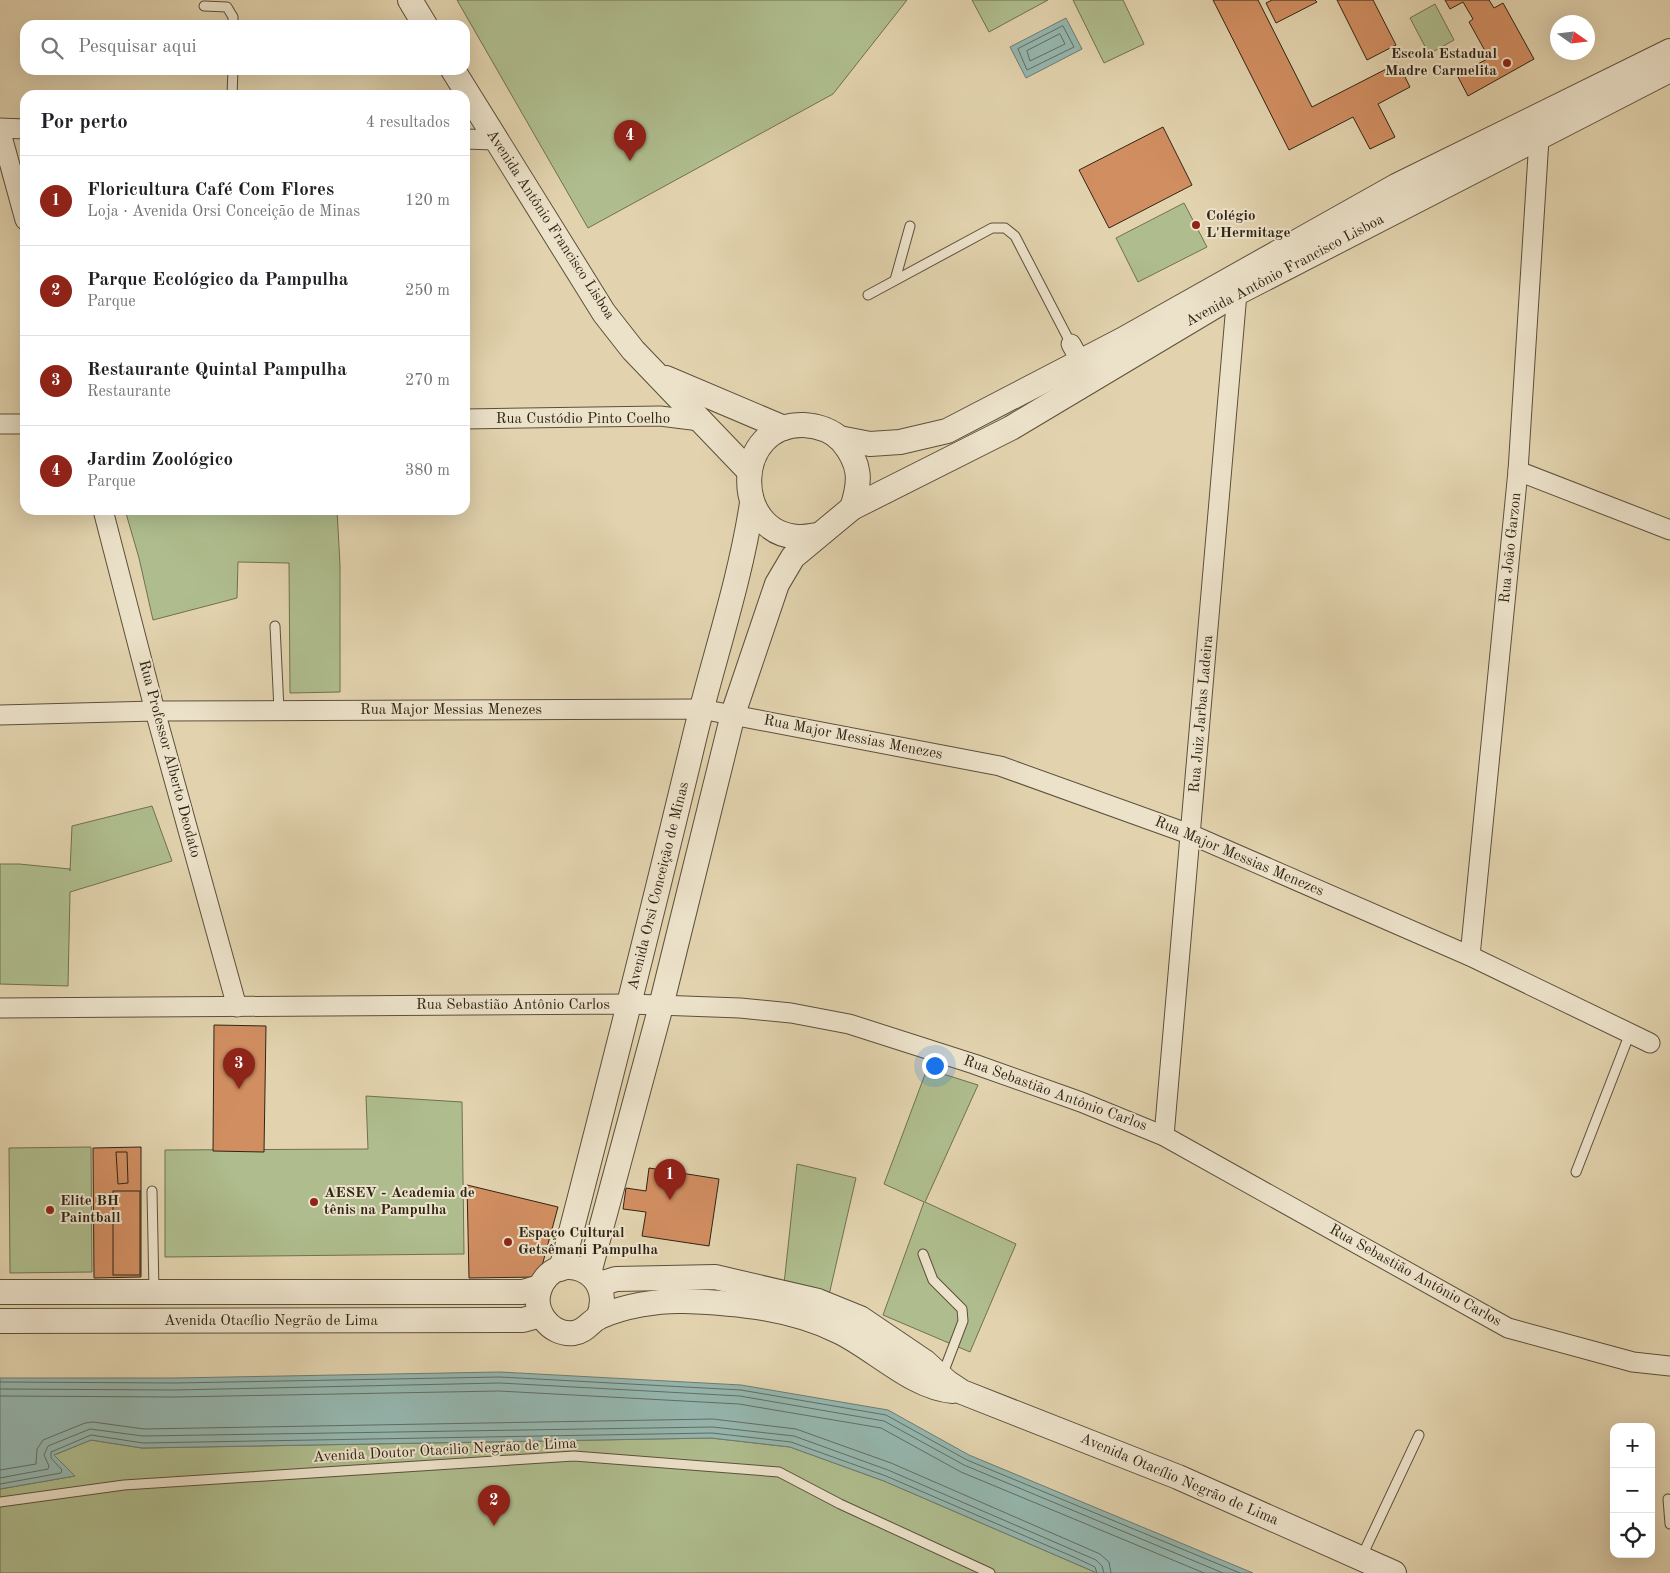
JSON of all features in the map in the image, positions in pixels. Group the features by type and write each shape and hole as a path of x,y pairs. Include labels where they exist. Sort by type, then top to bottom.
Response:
{"street":[{"path":"410,0 422,20"},
{"name":"Avenida Antônio Francisco Lisboa","path":"839,438 870,444 900,442 947,431 1076,353 1396,186 1670,52"},
{"name":"Avenida Antônio Francisco Lisboa","path":"852,508 1010,428 1237,293 1670,70"},
{"name":"Avenida Antônio Francisco Lisboa","path":"455,75 464,90"},
{"name":"Avenida Antônio Francisco Lisboa","path":"470,99 604,313 656,374 748,470"},
{"path":"20,129 0,128 20,202"},
{"path":"470,139 495,140"},
{"name":"Rua João Garzon","path":"1470,956 1518,471 1539,139"},
{"name":"Rua Juiz Jarbas Ladeira","path":"1164,1136 1192,835 1237,293"},
{"name":"Avenida Antônio Francisco Lisboa","path":"656,374 784,428"},
{"name":"Rua Custódio Pinto Coelho","path":"470,419 660,416 700,421"},
{"path":"0,424 20,424"},
{"path":"798,425 813,426 827,430 839,438 852,453 858,471 858,490 852,508 817,535 797,537 778,532 762,520 752,503 748,470 760,445 771,435 784,428 798,425"},
{"path":"1518,471 1670,530"},
{"name":"Avenida Orsi Conceição de Minas","path":"560,1269 567,1250 630,1004 701,709 738,576 752,503"},
{"name":"Rua Professor Alberto Deodato","path":"104,515 155,711 237,1006"},
{"name":"Avenida Orsi Conceição de Minas","path":"594,1278 733,714 776,584 793,556 817,535"},
{"name":"Rua Major Messias Menezes","path":"0,715 155,711 701,709 1000,766 1192,835 1470,956 1650,1042"},
{"name":"Rua Sebastião Antônio Carlos","path":"0,1008 630,1004 748,1009 791,1013 849,1024 974,1064 1081,1102 1164,1136 1508,1328 1633,1362 1670,1366"},
{"path":"570,1267 594,1278 603,1298 598,1318 584,1330 568,1333 552,1328 541,1315 538,1306 540,1287 552,1273 570,1267"},
{"name":"Avenida Otacílio Negrão de Lima","path":"594,1278 715,1277 818,1300 860,1318 925,1362 941,1378 962,1392 1178,1477 1394,1573"},
{"name":"Avenida Otacílio Negrão de Lima","path":"0,1292 523,1292 540,1287"},
{"name":"Avenida Otacílio Negrão de Lima","path":"598,1318 642,1305 683,1301 756,1307 799,1315 840,1332 924,1383 941,1390 962,1392"},
{"name":"Avenida Otacílio Negrão de Lima","path":"0,1321 523,1320 541,1315"}],"lane":[{"path":"204,6 228,7 233,20"},
{"path":"232,90 233,75"},
{"path":"895,280 910,226"},
{"path":"868,295 992,228 1005,228 1015,236 1076,353"},
{"path":"275,626 279,710"},
{"path":"1576,1172 1630,1033"},
{"path":"152,1191 154,1292"},
{"path":"923,1254 933,1280 962,1309 963,1321 941,1378"},
{"path":"1360,1558 1365,1552 1419,1435"},
{"name":"Avenida Doutor Otacilio Negrão de Lima","path":"0,1502 124,1486 574,1456 779,1472 840,1504 990,1573"},
{"path":"1668,1498 1670,1524"}],"green space":[{"path":"457,0 907,0 833,94 588,228"},
{"path":"972,0 1048,0 989,32"},
{"path":"1073,0 1123,0 1144,44 1104,63"},
{"path":"1435,4 1454,40 1429,54 1410,18"},
{"path":"1184,203 1207,247 1138,282 1116,238"},
{"path":"126,515 337,515 340,565 340,692 290,693 289,563 238,562 237,598 153,620 139,558"},
{"path":"152,806 172,861 70,892 68,986 0,984 0,864 70,869 70,871 72,826"},
{"path":"927,1069 978,1085 925,1202 1016,1244 970,1352 883,1315 924,1202 884,1184"},
{"name":"AESEV - Academia de tênis na Pampulha","path":"366,1096 462,1102 464,1254 165,1257 165,1150 368,1149"},
{"name":"Elite BH Paintball","path":"91,1147 92,1272 10,1273 9,1148"},
{"path":"797,1164 856,1178 829,1295 784,1284"},
{"path":"711,1438 790,1447 884,1481 1097,1573 0,1573 0,1489 75,1476 54,1455 91,1440 142,1448"}],"water":[{"path":"1066,18 1082,49 1026,78 1010,47"},
{"path":"500,1372 741,1385 888,1410 969,1455 1253,1573 1097,1573 884,1481 790,1447 711,1438 142,1448 91,1440 54,1455 75,1476 0,1489 0,1378 175,1378"}],"building":[{"path":"1213,0 1258,0 1312,107 1398,63 1410,87 1378,104 1395,137 1370,149 1353,117 1289,150"},
{"path":"1272,0 1315,0 1317,2 1276,23 1266,3"},
{"path":"1337,0 1373,0 1396,45 1367,60"},
{"path":"1445,0 1489,0 1494,8 1503,3 1534,59 1468,96 1457,75 1489,58 1469,22 1473,19 1463,2 1450,9"},
{"path":"1163,127 1192,185 1109,228 1079,170"},
{"path":"214,1025 266,1026 264,1152 213,1151"},
{"path":"141,1147 141,1277 94,1278 93,1148"},
{"path":"116,1152 127,1152 128,1183 118,1184"},
{"path":"649,1168 719,1179 709,1246 642,1236 646,1212 623,1209 626,1188 646,1191"},
{"name":"Espaço Cultural Getsêmani Pampulha","path":"467,1185 558,1207 539,1277 469,1278"},
{"path":"113,1191 140,1191 140,1275 113,1275"}],"place":[{"name":"Escola Estadual Madre Carmelita","path":"1507,63"},
{"name":"Jardim Zoológico","path":"630,161"},
{"name":"Colégio L'Hermitage","path":"1196,225"},
{"name":"Restaurante Quintal Pampulha","path":"239,1089"},
{"name":"Floricultura Café Com Flores","path":"670,1200"},
{"name":"AESEV - Academia de tênis na Pampulha","path":"314,1202"},
{"name":"Elite BH Paintball","path":"50,1210"},
{"name":"Espaço Cultural Getsêmani Pampulha","path":"508,1242"},
{"name":"Parque Ecológico da Pampulha","path":"494,1526"}]}
